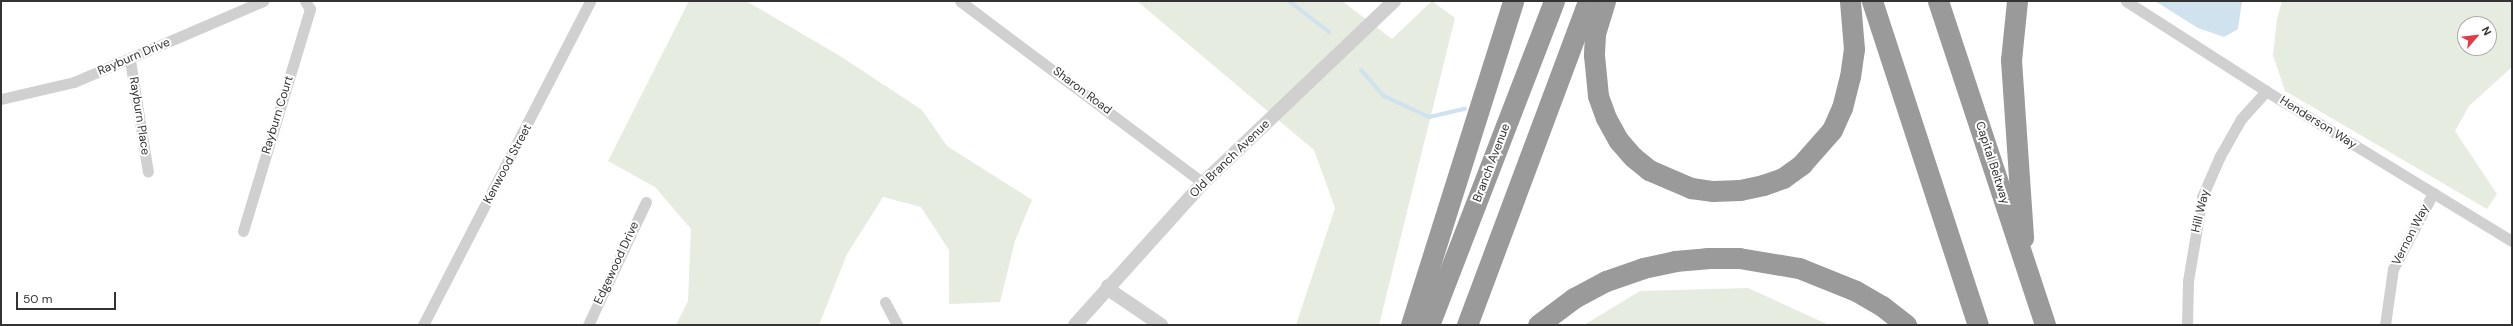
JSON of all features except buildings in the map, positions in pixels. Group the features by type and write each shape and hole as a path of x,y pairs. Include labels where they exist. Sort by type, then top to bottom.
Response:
{"highway":[{"path":"1411,325 1514,1"},
{"name":"Branch Avenue","path":"1429,325 1554,1"},
{"path":"1467,325 1588,1"},
{"path":"1605,1 1595,34 1594,55 1598,96 1606,118 1619,141 1633,157 1649,170 1691,188 1713,191 1740,190 1763,186 1783,178 1802,164 1832,130 1842,108 1850,77 1854,43 1850,1"},
{"path":"1872,1 1978,325"},
{"name":"Capital Beltway","path":"1938,1 2045,325"},
{"path":"2016,1 2011,60 2015,136 2022,193 2024,260"},
{"path":"1538,325 1574,298 1606,281 1649,266 1675,260 1707,258 1765,261 1799,268 1856,291 1882,306 1906,325"}],"street":[{"name":"Rayburn Drive","path":"1,99 74,82 130,60 263,1"},
{"name":"Rayburn Court","path":"243,231 310,9 305,1"},
{"name":"Kenwood Street","path":"423,325 590,1"},
{"name":"Sharon Road","path":"960,1 1203,183"},
{"name":"Old Branch Avenue","path":"1074,325 1203,183 1394,1"},
{"name":"Henderson Way","path":"2126,1 2266,91 2512,241"},
{"name":"Rayburn Place","path":"130,60 148,172"},
{"name":"Hill Way","path":"2187,325 2188,281 2202,197 2220,156 2241,119 2266,91"},
{"name":"Vernon Way","path":"2386,325 2393,269 2433,193"},
{"name":"Edgewood Drive","path":"588,325 646,202"},
{"path":"1108,286 1114,293 1161,325"},
{"path":"885,302 897,325"}],"shaded area":[{"path":"689,1 746,1 840,56 922,110 947,146 1032,200 1015,241 1000,302 949,304 949,250 921,207 883,197 847,254 819,325 676,325 688,301 691,229 655,187 608,161"},
{"path":"1137,1 1342,1 1392,39 1432,1 1455,18 1379,325 1296,325 1335,208 1314,150"},
{"path":"2282,1 2512,1 2512,67 2469,106 2455,131 2497,194 2487,209 2285,91 2273,55 2277,19"},
{"path":"1748,288 1829,325 1584,325 1640,291"}],"water":[{"path":"2155,1 2242,1 2238,29 2224,37 2198,28"}],"waterway":[{"path":"1289,1 1329,32"},
{"path":"1361,70 1384,96 1429,117 1465,109"}]}
